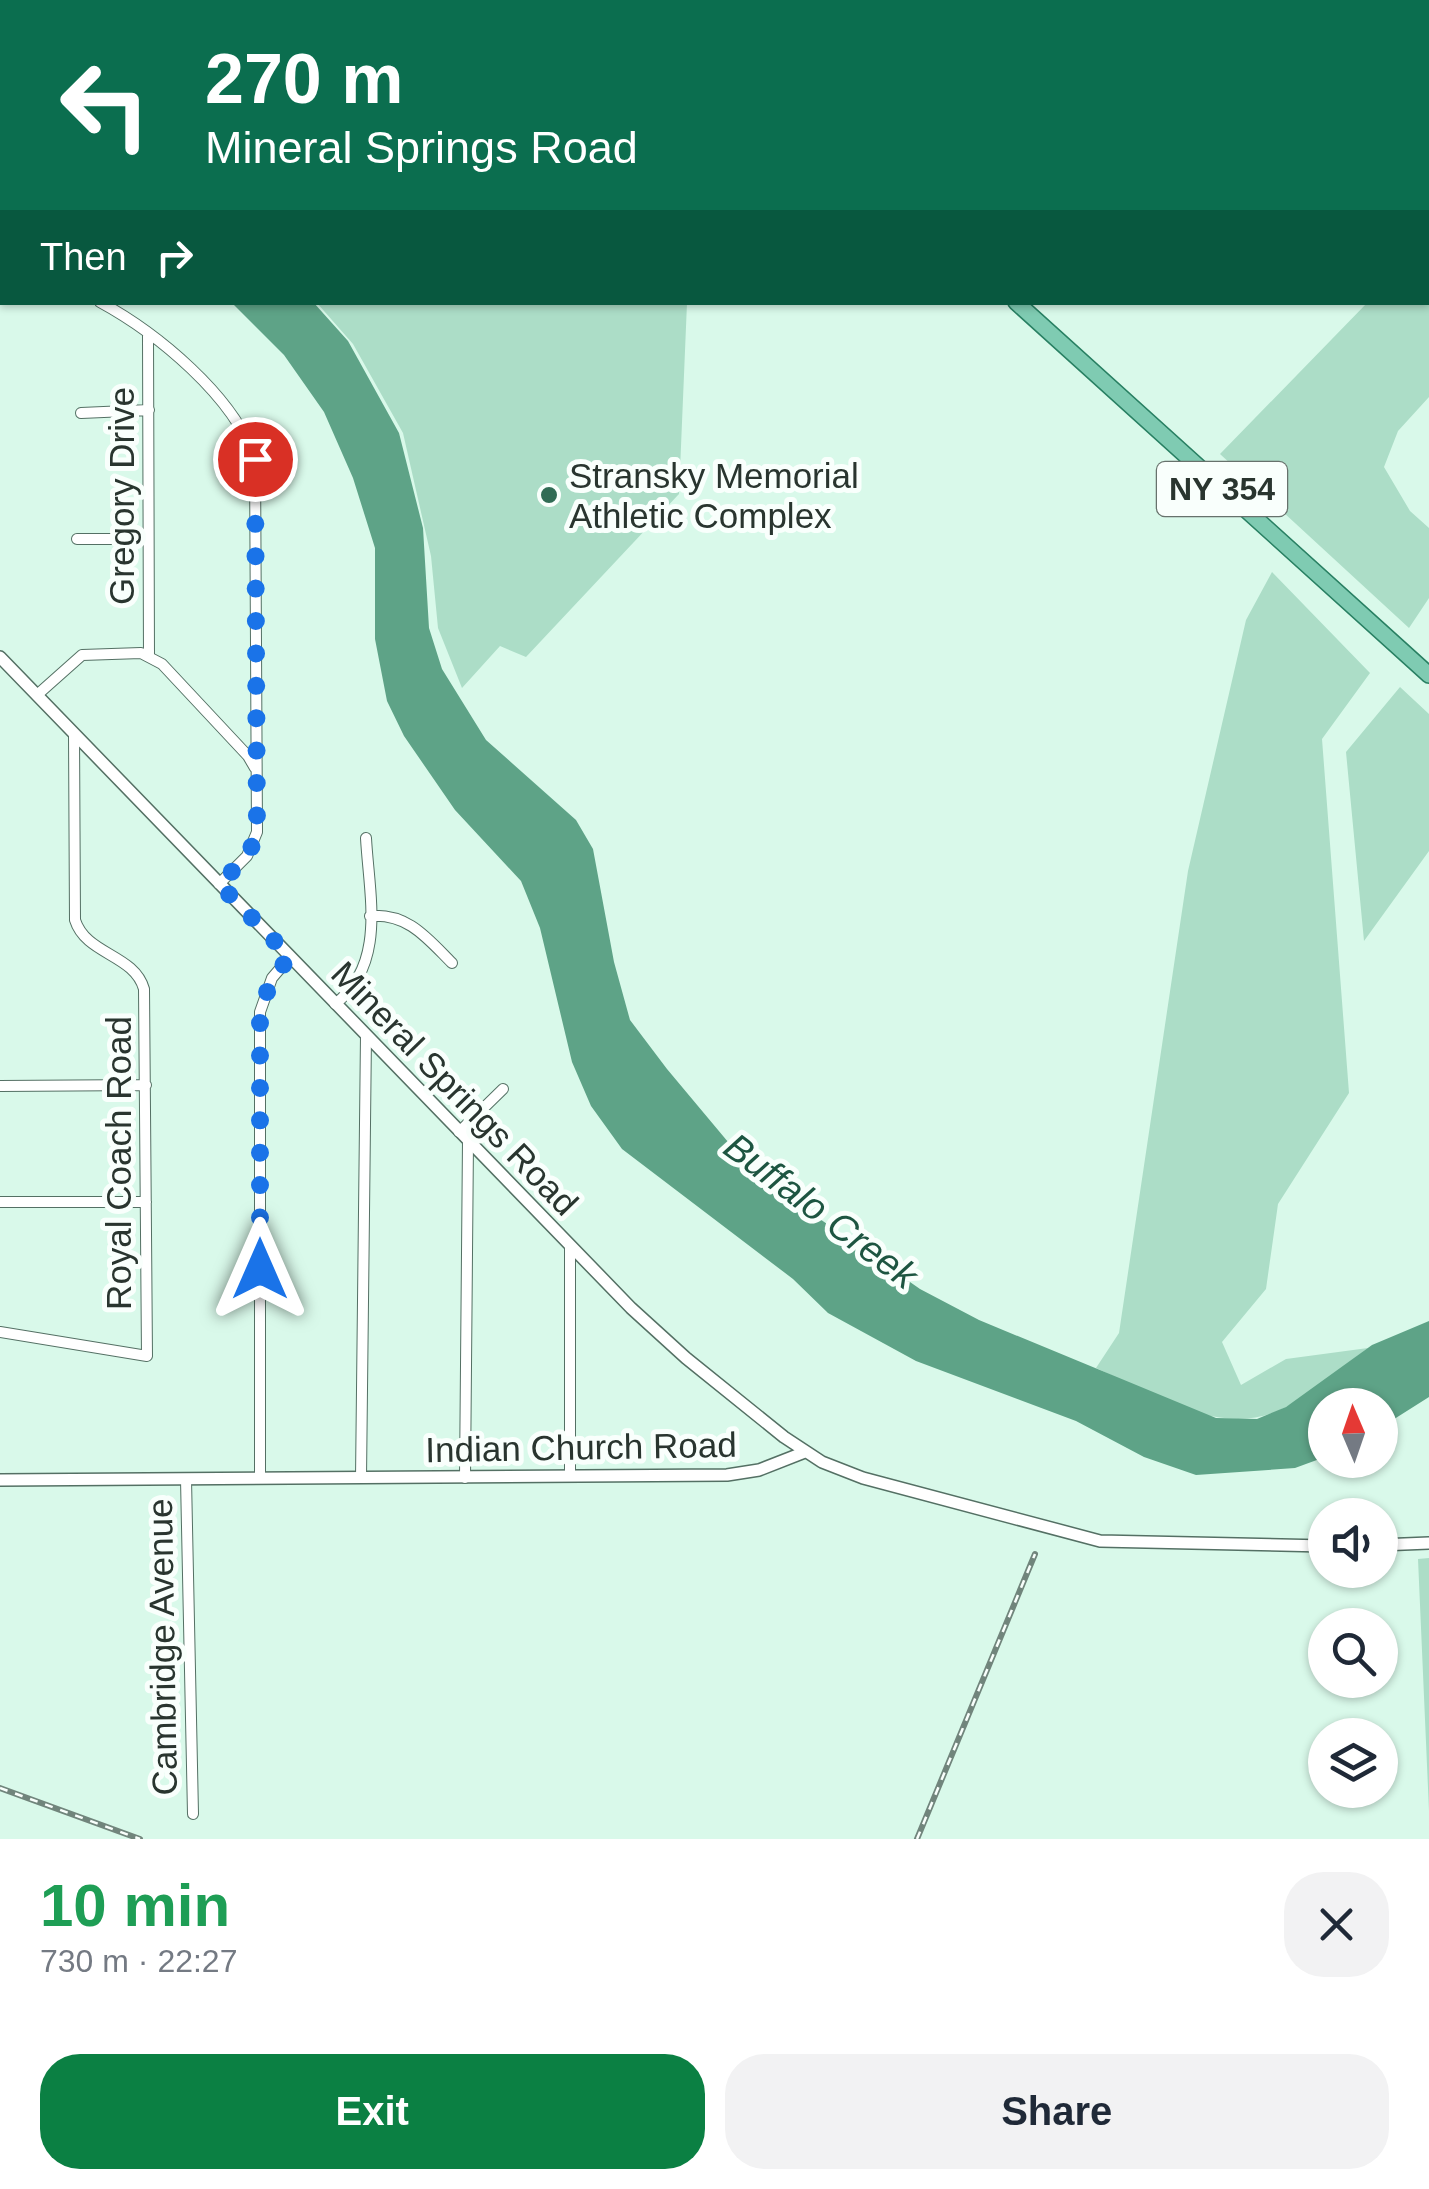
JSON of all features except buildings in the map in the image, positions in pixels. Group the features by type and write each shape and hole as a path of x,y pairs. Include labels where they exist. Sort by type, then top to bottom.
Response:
{"main road":[{"name":"NY 354","path":"1019,305 1429,674"}],"street":[{"path":"104,305 205,383 255,459 256,841 248,856 219,884"},
{"name":"Gregory Drive","path":"148,336 148,656"},
{"path":"81,413 148,410"},
{"path":"77,540 148,539"},
{"path":"37,695 82,655 132,652 148,656 162,664 248,756 257,776"},
{"name":"Mineral Springs Road","path":"0,657 659,1336 805,1452"},
{"name":"Royal Coach Road","path":"0,1332 147,1356 142,981 138,974 84,937 74,920 74,734"},
{"path":"336,1004 365,970 370,948 366,838"},
{"path":"370,916 392,916 411,924 452,963"},
{"path":"260,1478 260,1012 272,978 290,957"},
{"path":"362,1478 366,1035"},
{"path":"0,1086 146,1085"},
{"path":"466,1478 463,1136 503,1089"},
{"path":"0,1202 146,1202"},
{"path":"570,1247 570,1475"},
{"path":"805,1452 863,1478 1100,1541 1308,1546"},
{"name":"Indian Church Road","path":"0,1480 727,1476 759,1470 805,1452"},
{"name":"Cambridge Avenue","path":"186,1479 192,1814"},
{"path":"1398,1544 1429,1543"}],"shaded area":[{"path":"234,305 316,305 348,341 399,433 423,528 429,628 442,669 486,740 576,820 593,849 614,962 630,1020 754,1173 920,1289 979,1320 1216,1418 1257,1419 1286,1407 1308,1391 1308,1463 1295,1468 1196,1475 1144,1457 1076,1421 916,1361 828,1313 793,1279 622,1149 591,1106 572,1062 540,928 521,881 455,810 404,736 387,701 375,639 375,548 353,478 324,412 284,355"},
{"name":"Stransky Memorial Athletic Complex","path":"319,305 687,305 679,494 526,657 500,646 462,688 438,628 431,556 403,433 353,344"},
{"path":"1365,305 1429,305 1429,397 1398,431 1384,467 1410,511 1429,528 1429,598 1409,628 1220,454"},
{"path":"1272,572 1370,673 1322,739 1349,1093 1278,1204 1266,1289 1222,1342 1241,1385 1286,1359 1368,1348 1286,1407 1238,1419 1189,1410 1096,1368 1119,1333 1188,871 1246,620"},
{"path":"1400,687 1429,714 1429,851 1364,941 1346,752"},
{"path":"1429,1321 1429,1397 1398,1417 1398,1388 1312,1388 1372,1345"},
{"path":"1429,1558 1429,1811 1418,1559"}],"railway":[{"path":"917,1839 1035,1554"},
{"path":"0,1788 140,1839"}],"place":[{"name":"Stransky Memorial Athletic Complex","path":"549,495"}],"route":[{"path":"255,459 257,832 248,856 219,884 290,957 266,989 260,1012 260,1269"}],"water label":[{"name":"Buffalo Creek","path":"821,1211"}]}
